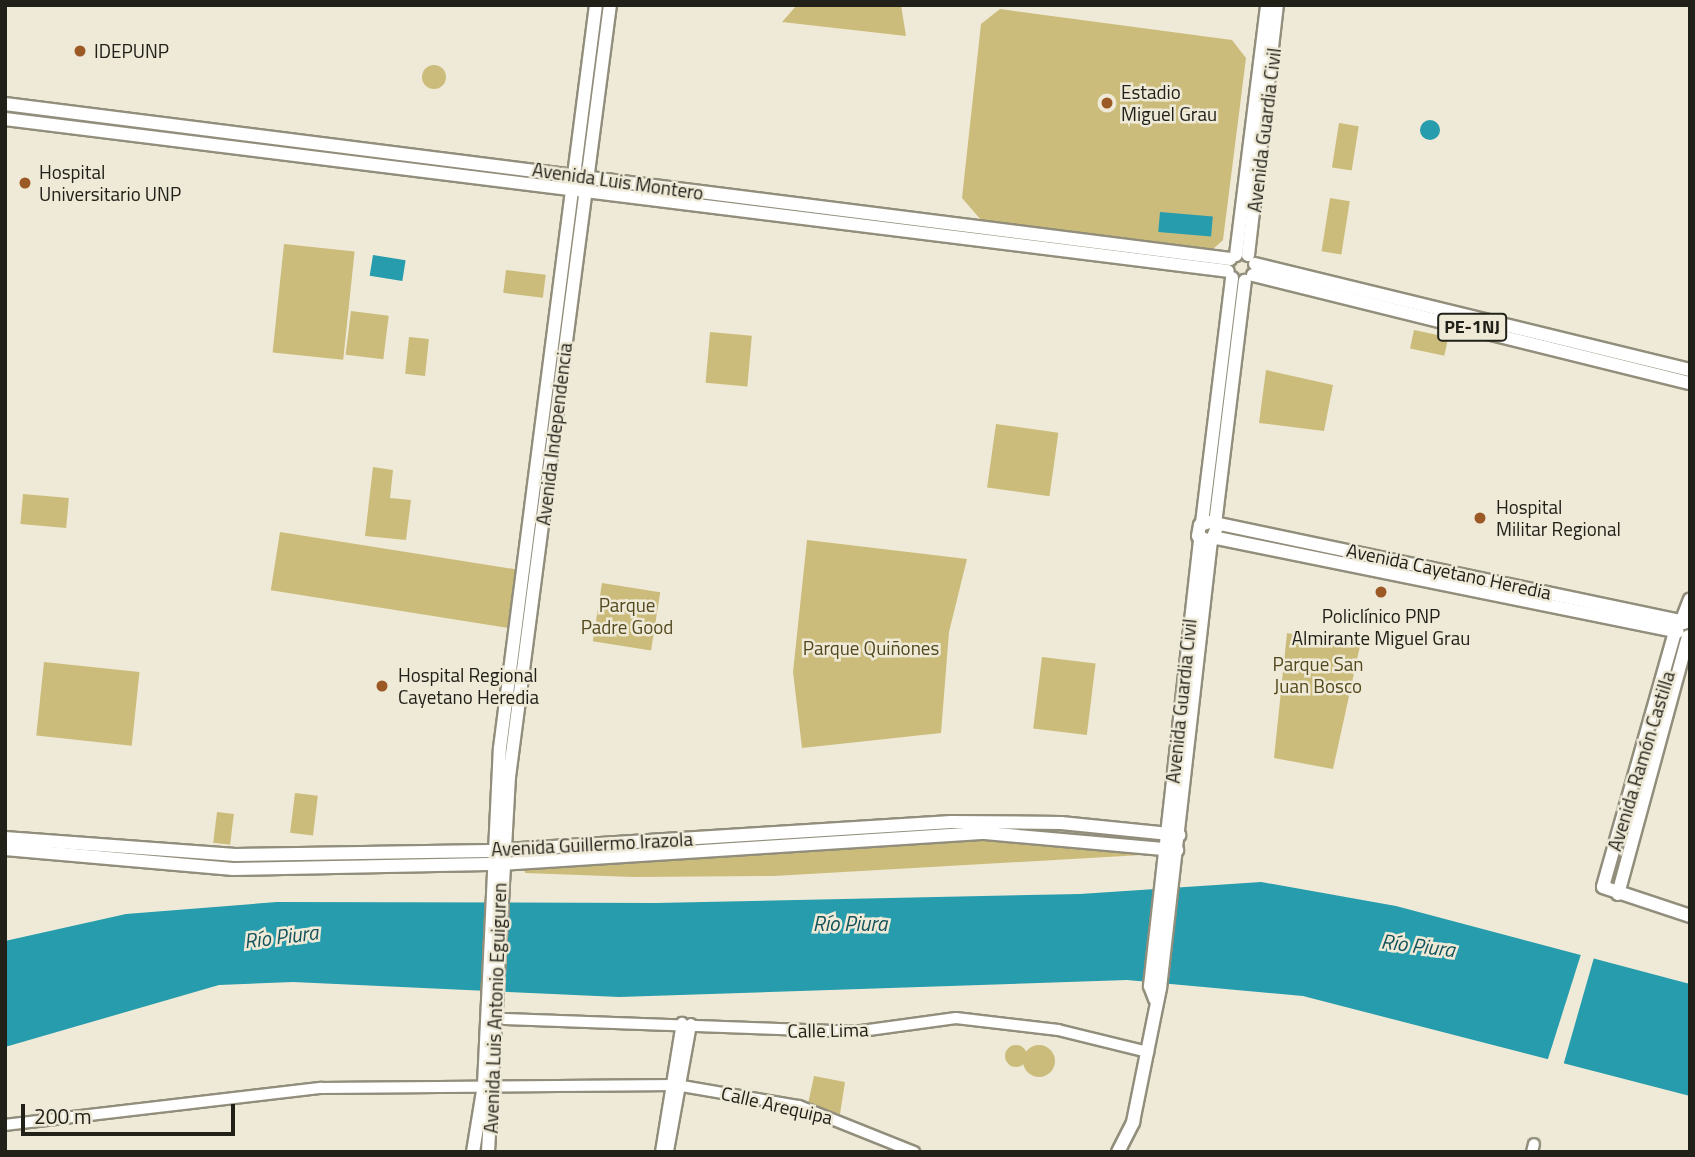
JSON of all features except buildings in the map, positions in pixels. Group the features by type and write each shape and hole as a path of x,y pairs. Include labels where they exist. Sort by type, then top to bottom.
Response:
{"main road":[{"name":"Avenida Independencia","path":"496,857 571,189 596,5"},
{"name":"Avenida Independencia","path":"496,857 610,5"},
{"name":"Avenida Guardia Civil","path":"1241,267 1267,5"},
{"name":"Avenida Guardia Civil","path":"1118,1152 1133,1122 1148,1052 1190,675 1210,532 1214,472 1277,5"},
{"name":"Avenida Luis Montero","path":"5,104 573,175 1241,267 1659,369 1690,383"},
{"name":"Avenida Luis Montero","path":"5,119 585,191 1241,267"},
{"name":"Avenida Luis Montero","path":"1659,369 1690,370"},
{"name":"Avenida Cayetano Heredia","path":"1210,532 1683,628"},
{"name":"Avenida Ramón Castilla","path":"1683,628 1603,887 1618,894 1683,628 1690,599"},
{"name":"Avenida Guillermo Irazola","path":"496,857 951,822 1131,829 1173,835"},
{"path":"1129,844 1131,829"},
{"name":"Avenida Guillermo Irazola","path":"5,849 233,869 950,834 1129,844 1172,850"},
{"name":"Avenida Guillermo Irazola","path":"5,838 235,855 413,859"},
{"name":"Avenida Luis Antonio Eguiguren","path":"488,1152 490,1085 497,1011 496,857"},
{"path":"1618,894 1690,916"},
{"name":"Avenida Luis Antonio Eguiguren","path":"473,1152 490,1085"}],"street":[{"name":"Calle Lima","path":"497,1011 854,1032 946,1019 1000,1021 1148,1052"},
{"path":"668,1152 680,1085 686,1024"},
{"path":"661,1152 680,1085"},
{"name":"Calle Arequipa","path":"5,1125 321,1088 680,1085 799,1106 914,1152"}],"green space":[{"path":"797,5 901,5 906,36 782,22"},
{"name":"Estadio Miguel Grau","path":"1000,9 1232,40 1246,58 1223,240 1212,250 981,220 962,198 981,24"},
{"path":"434,65 443,68 446,77 443,86 434,89 425,86 422,77 425,68"},
{"path":"5,107 266,143 5,113"},
{"path":"1339,123 1359,126 1352,171 1332,167"},
{"path":"275,142 549,176 548,181 274,147"},
{"path":"1330,198 1350,201 1341,254 1322,251"},
{"path":"284,244 355,251 343,360 273,352"},
{"path":"506,270 546,275 543,298 503,293"},
{"path":"351,311 389,316 383,359 346,355"},
{"path":"1414,330 1448,337 1444,356 1410,349"},
{"path":"710,332 752,336 747,386 706,383"},
{"path":"409,337 429,339 425,376 405,374"},
{"path":"1266,370 1333,385 1324,431 1259,423"},
{"path":"996,424 1058,433 1049,496 987,487"},
{"path":"373,467 393,470 390,498 411,500 406,540 365,536"},
{"path":"23,494 69,498 66,528 20,524"},
{"path":"280,532 521,570 512,628 271,590"},
{"name":"Parque Quiñones","path":"807,540 967,559 949,632 941,733 802,748 793,672"},
{"name":"Parque Padre Good","path":"602,583 660,592 651,651 593,641"},
{"name":"Parque San Juan Bosco","path":"1287,633 1360,646 1333,769 1274,758"},
{"path":"1042,657 1096,664 1087,735 1033,728"},
{"path":"44,662 139,672 132,746 36,736"},
{"path":"1657,714 1661,715 1618,874 1616,868"},
{"path":"295,793 318,796 313,836 290,833"},
{"path":"217,812 234,814 230,845 213,843"},
{"path":"995,840 1159,854 774,876 633,877 525,873 524,868"},
{"path":"1016,1045 1024,1048 1027,1056 1024,1064 1016,1067 1008,1064 1005,1056 1008,1048"},
{"path":"1039,1045 1050,1050 1055,1061 1050,1072 1039,1077 1028,1072 1023,1061 1028,1050"},
{"path":"814,1076 845,1082 840,1114 808,1104"}],"water":[{"path":"1430,120 1437,123 1440,130 1437,137 1430,140 1423,137 1420,130 1423,123"},
{"path":"1160,212 1213,217 1211,237 1158,232"},
{"path":"373,255 406,260 402,281 370,276"},
{"name":"Río Piura","path":"1261,882 1396,906 1690,984 1690,1096 1303,996 1127,980 619,997 293,982 219,985 5,1047 5,941 126,914 277,902 656,903 1080,894"}],"pier":[{"path":"1582,951 1595,954 1563,1066 1547,1062"}],"place":[{"name":"IDEPUNP","path":"80,51"},
{"name":"Estadio Miguel Grau","path":"1107,103"},
{"name":"Hospital Universitario UNP","path":"25,183"},
{"name":"Hospital Militar Regional","path":"1480,518"},
{"name":"Policlínico PNP Almirante Miguel Grau","path":"1381,592"},
{"name":"Hospital Regional Cayetano Heredia","path":"382,686"}]}
